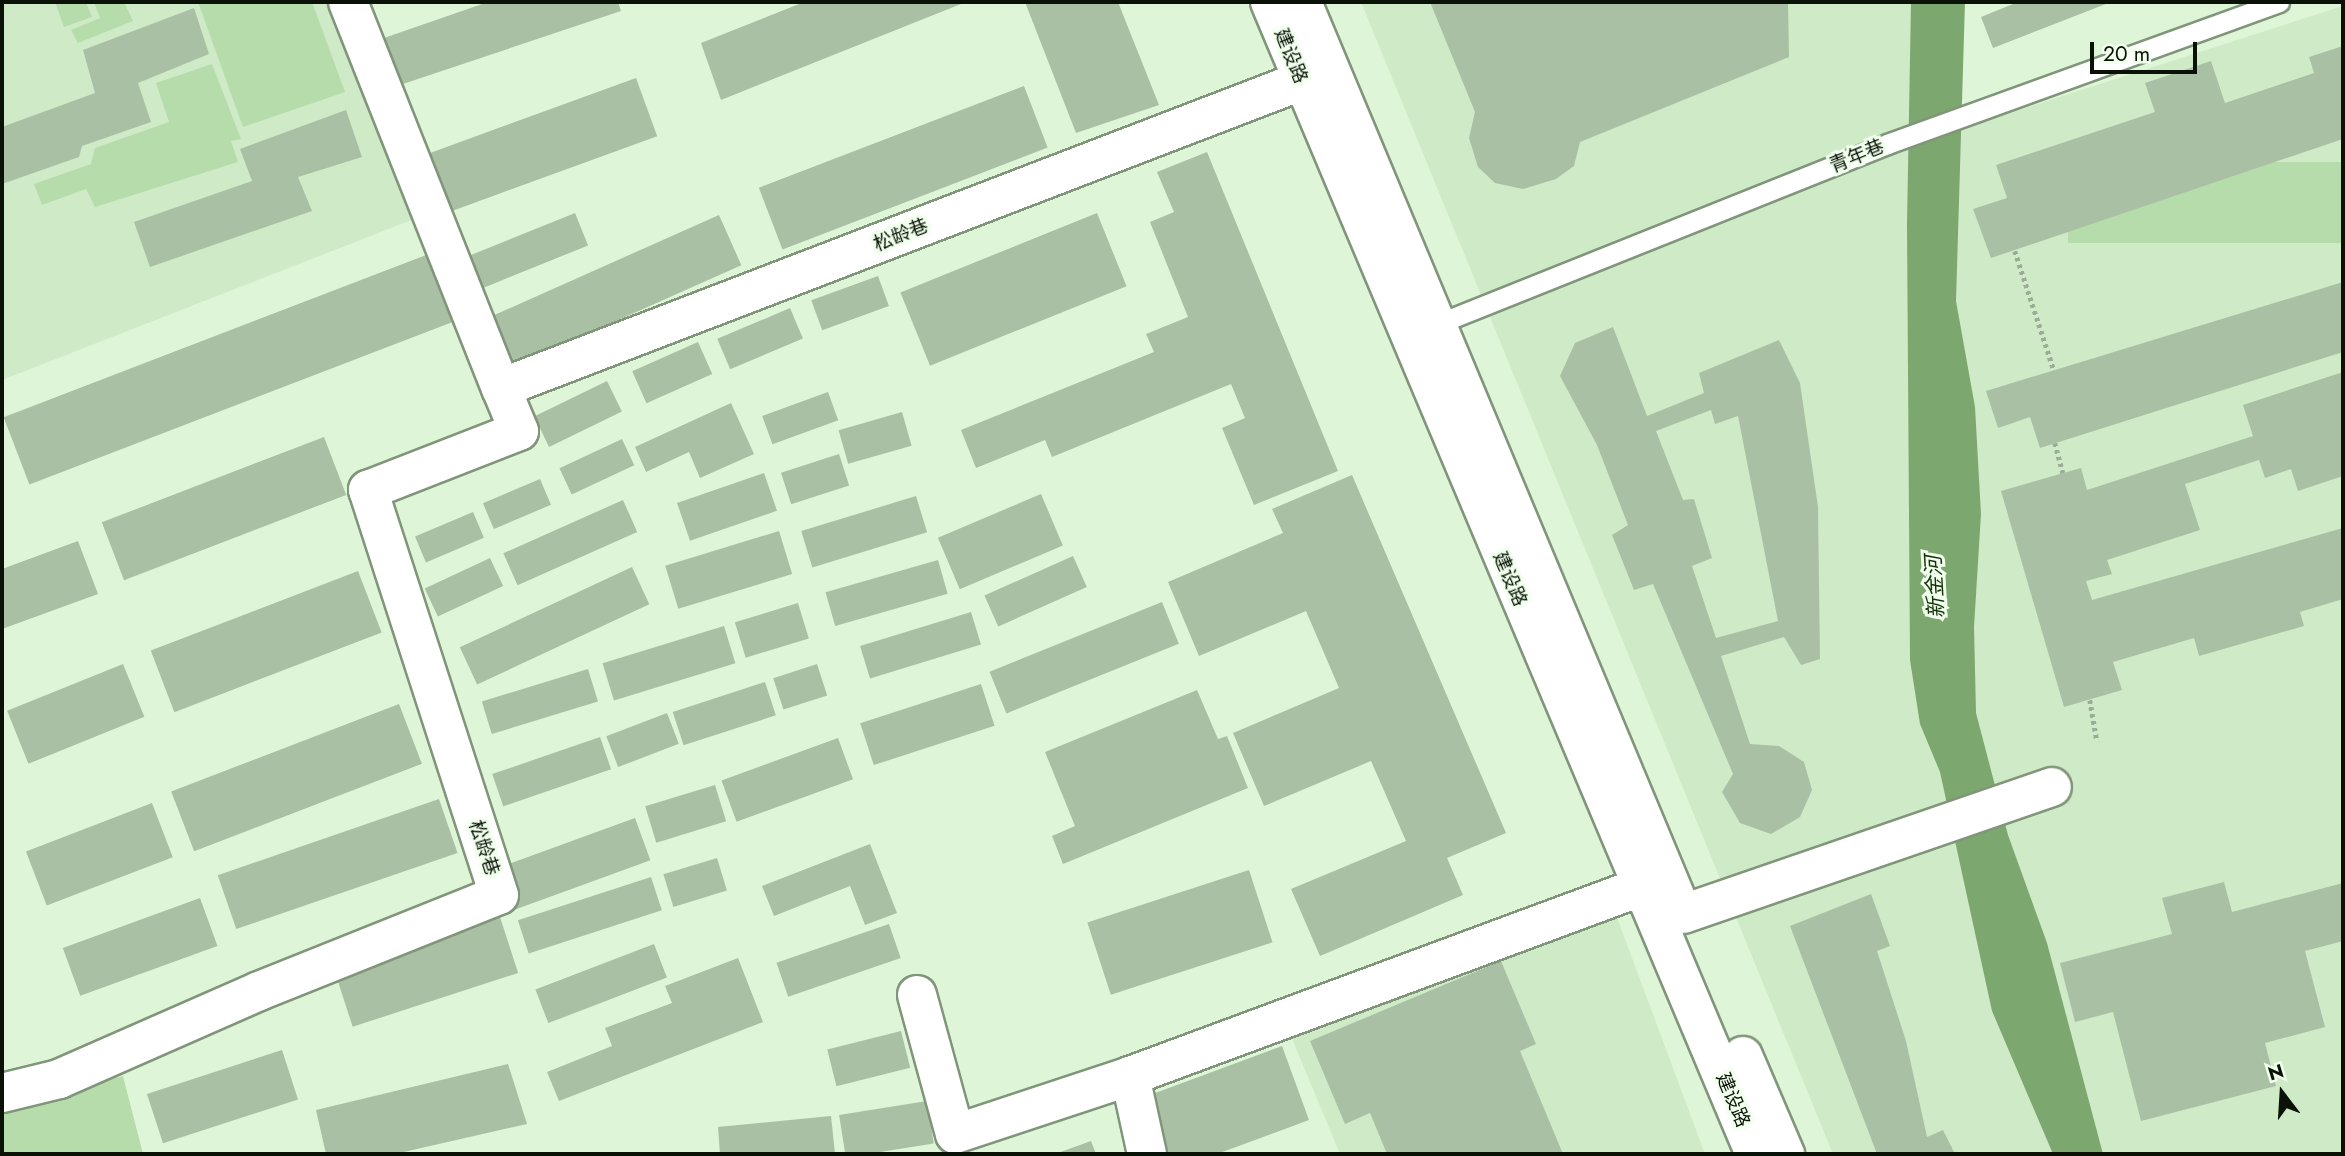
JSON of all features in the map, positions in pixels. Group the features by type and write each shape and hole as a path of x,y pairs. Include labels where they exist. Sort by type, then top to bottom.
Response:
{"street":[{"name":"松龄巷","path":"2,1093 59,1079 259,991 499,895 368,491 519,431 348,2"},
{"name":"建设路","path":"1270,2 1755,1154"},
{"name":"建设路","path":"1302,2 1440,323 1683,914 1785,1154"},
{"name":"松龄巷","path":"501,388 1301,81"},
{"path":"1683,914 1878,844 2052,787"},
{"path":"917,995 955,1134 1130,1076 1643,886"},
{"path":"1130,1076 1147,1154"}],"lane":[{"name":"青年巷","path":"1440,323 1887,144 2279,2"}],"path":[{"path":"2015,250 2054,370"},
{"path":"2055,443 2063,473"},
{"path":"2090,700 2097,741"}],"shaded area":[{"path":"2,2 330,2 414,219 2,380"},
{"path":"55,2 86,2 92,17 64,27"},
{"path":"94,2 124,2 133,21 78,43 71,30 100,18"},
{"path":"198,2 312,2 345,92 243,127"},
{"path":"1361,2 1943,2 1938,136 2343,6 2343,1154 1833,1154"},
{"path":"212,64 241,139 231,141 238,162 95,207 86,189 42,205 34,184 91,164 95,148 169,122 156,83"},
{"path":"2068,162 2343,162 2343,243 2068,243"},
{"path":"1613,907 1705,1154 1340,1154 1288,1029"},
{"path":"123,1076 143,1154 2,1154 2,1108"}],"water":[{"name":"新金河","path":"1911,2 1965,2 1956,301 1975,407 1981,514 1974,627 1976,713 2008,835 2047,943 2103,1154 2053,1154 1992,1011 1940,772 1920,724 1910,660 1907,224"}],"building":[{"path":"488,2 618,2 621,11 397,86 381,39"},
{"path":"804,2 966,2 721,100 701,43"},
{"path":"1025,2 1118,2 1159,105 1076,133"},
{"path":"1430,2 1788,2 1789,57 1580,142 1574,166 1556,179 1523,189 1495,183 1478,167 1469,138 1475,112"},
{"path":"2018,2 2111,2 1993,48 1981,17"},
{"path":"194,8 209,54 138,83 151,122 82,146 79,157 2,184 2,127 95,93 83,50"},
{"path":"2343,46 2343,139 1991,258 1973,209 2007,198 1996,165 2155,112 2145,83 2211,61 2225,103 2314,73 2309,57"},
{"path":"636,78 657,136 451,211 430,153"},
{"path":"1024,86 1048,148 783,249 759,188"},
{"path":"346,110 362,157 298,177 312,211 150,267 134,222 252,181 240,149"},
{"path":"1207,152 1338,471 1254,505 1222,428 1245,418 1231,384 1052,457 1045,440 976,468 961,430 1154,352 1146,334 1188,317 1150,222 1174,212 1157,172"},
{"path":"575,213 588,245 479,290 466,257"},
{"path":"1097,213 1127,286 930,366 900,292"},
{"path":"719,215 741,265 514,367 492,316"},
{"path":"434,252 460,319 29,484 4,417"},
{"path":"878,276 889,306 822,330 811,300"},
{"path":"2343,282 2343,352 2040,448 2030,417 1998,428 1986,391"},
{"path":"790,308 803,338 730,369 717,339"},
{"path":"1613,327 1647,416 1704,393 1699,373 1779,340 1800,383 1818,507 1820,659 1801,665 1784,637 1721,656 1750,744 1779,746 1804,762 1812,790 1800,817 1771,834 1740,823 1722,792 1733,774 1653,584 1634,590 1612,535 1628,525 1597,445 1560,376 1575,343","holes":["1711,410 1715,424 1738,416 1778,621 1716,638 1692,566 1712,558 1694,499 1683,500 1656,431"]},
{"path":"698,342 712,374 646,403 632,371"},
{"path":"2343,372 2343,476 2298,491 2291,469 2265,478 2259,460 2185,484 2200,530 2107,560 2112,574 2086,581 2092,600 2343,528 2343,599 2300,612 2304,626 2199,656 2194,638 2113,662 2122,690 2064,707 2001,491 2081,468 2087,490 2253,436 2243,405"},
{"path":"607,381 622,412 549,447 534,417"},
{"path":"828,392 838,420 772,444 762,416"},
{"path":"731,403 754,454 700,478 689,452 646,472 635,447"},
{"path":"902,412 912,446 848,464 839,430"},
{"path":"324,437 346,495 124,580 102,522"},
{"path":"622,439 634,465 572,494 559,468"},
{"path":"839,454 849,485 791,504 781,473"},
{"path":"764,473 777,511 690,541 677,503"},
{"path":"1352,475 1506,833 1447,858 1463,895 1320,956 1291,889 1406,841 1371,761 1264,806 1233,733 1339,688 1306,611 1199,656 1168,582 1283,533 1272,509"},
{"path":"540,479 551,505 494,529 483,503"},
{"path":"1041,494 1063,546 960,589 938,538"},
{"path":"916,496 927,532 812,567 801,531"},
{"path":"623,500 637,532 518,585 503,553"},
{"path":"473,512 484,538 426,562 415,537"},
{"path":"779,531 792,574 678,609 665,566"},
{"path":"78,541 98,594 2,629 2,569"},
{"path":"1073,556 1087,587 998,627 984,595"},
{"path":"490,558 503,586 438,617 425,588"},
{"path":"938,560 948,594 835,626 826,592"},
{"path":"632,567 649,604 477,684 460,647"},
{"path":"358,571 382,633 174,712 151,651"},
{"path":"1162,602 1179,644 1006,713 990,672"},
{"path":"798,603 809,638 746,658 735,622"},
{"path":"971,612 981,645 870,678 860,646"},
{"path":"724,626 735,663 614,700 603,663"},
{"path":"123,664 144,717 28,764 7,711"},
{"path":"817,664 827,695 783,710 773,678"},
{"path":"588,669 598,702 492,734 482,701"},
{"path":"765,682 776,715 684,745 673,712"},
{"path":"981,684 995,726 874,765 860,723"},
{"path":"1197,690 1218,739 1227,736 1248,788 1063,864 1052,836 1075,826 1045,752"},
{"path":"399,704 422,764 194,851 171,791"},
{"path":"667,713 679,744 618,767 606,736"},
{"path":"600,737 611,769 503,806 492,774"},
{"path":"838,738 853,779 737,822 721,780"},
{"path":"715,785 726,821 656,843 645,806"},
{"path":"439,799 458,853 236,929 218,875"},
{"path":"152,803 173,857 47,906 26,851"},
{"path":"635,818 650,860 513,910 498,868"},
{"path":"870,844 897,913 865,925 850,886 774,916 762,886"},
{"path":"717,858 727,891 673,907 663,874"},
{"path":"1249,870 1272,942 1111,995 1087,923"},
{"path":"651,877 662,910 529,954 518,920"},
{"path":"2224,882 2232,912 2343,883 2343,941 2305,951 2325,1027 2265,1043 2276,1086 2141,1121 2113,1012 2075,1022 2060,963 2172,934 2162,898"},
{"path":"1871,894 1890,946 1877,951 1906,1041 1927,1137 1943,1130 1955,1154 1877,1154 1790,926"},
{"path":"200,898 217,946 80,996 63,948"},
{"path":"499,914 518,973 353,1027 334,968"},
{"path":"889,924 901,958 788,997 776,963"},
{"path":"654,944 667,978 548,1023 535,990"},
{"path":"738,958 763,1022 559,1101 547,1072 612,1046 605,1028 672,1003 665,986"},
{"path":"1501,961 1536,1044 1520,1051 1563,1154 1387,1154 1370,1113 1345,1124 1310,1041"},
{"path":"901,1031 910,1068 836,1086 827,1049"},
{"path":"1282,1046 1309,1120 1217,1154 1160,1154 1139,1099"},
{"path":"282,1050 298,1099 163,1143 147,1094"},
{"path":"508,1064 527,1124 395,1154 326,1154 316,1110"},
{"path":"927,1101 934,1143 867,1154 845,1154 839,1115"},
{"path":"831,1116 835,1154 720,1154 718,1127"},
{"path":"1091,1141 1096,1154 1055,1154"}]}
